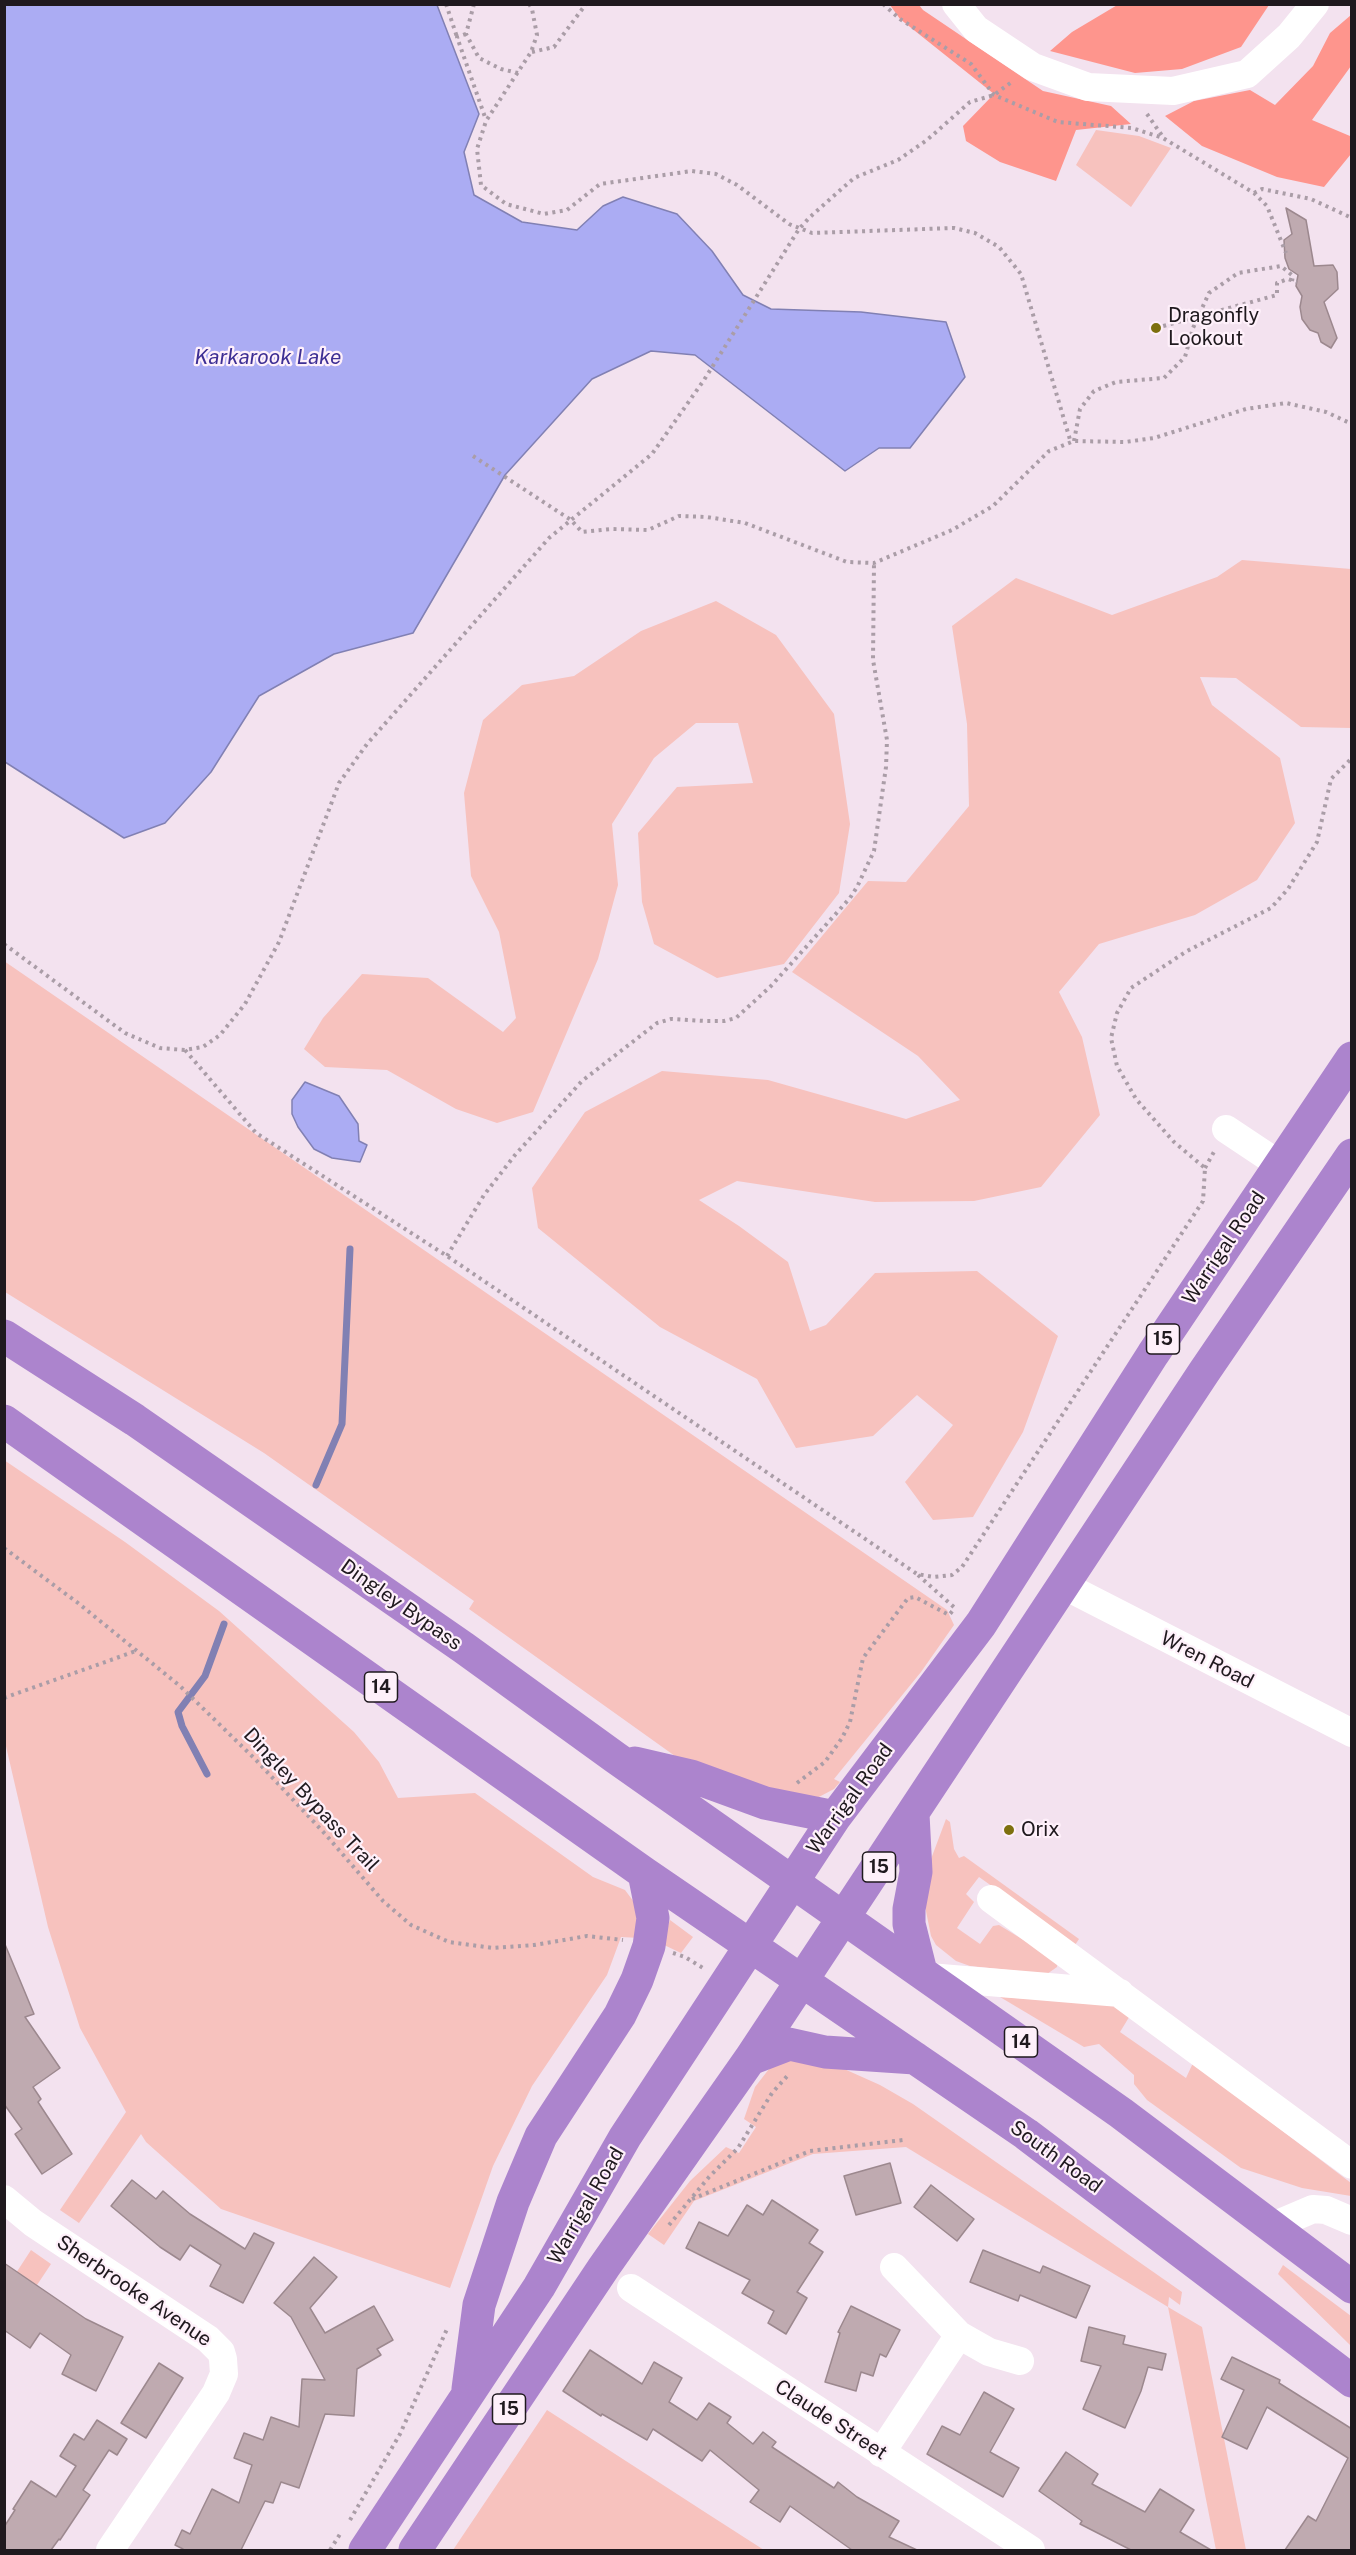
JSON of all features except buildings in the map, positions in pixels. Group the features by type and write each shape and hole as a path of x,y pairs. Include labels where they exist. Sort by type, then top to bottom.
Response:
{"highway":[{"name":"Warrigal Road","path":"365,2550 539,2287 626,2137 792,1882 968,1616 1147,1363 1352,1058"},
{"name":"15","path":"415,2550 604,2267 750,2059 1352,1155"},
{"name":"Dingley Bypass","path":"4,1336 210,1472 464,1648 792,1882"},
{"name":"14","path":"4,1421 750,1946"},
{"path":"616,1758 691,1776 765,1803 835,1817"},
{"path":"913,1814 916,1872 909,1909 909,1924 925,1975"},
{"path":"466,2400 479,2305 513,2202 542,2136 620,2015 637,1980 649,1946 653,1918 644,1873"},
{"name":"14","path":"792,1882 1121,2113 1352,2287"},
{"name":"South Road","path":"750,1946 1026,2134 1352,2381"},
{"path":"750,2059 789,2044 825,2052 915,2058"}],"street":[{"path":"956,4 976,28 1033,67 1088,87 1173,91 1247,74 1289,36 1315,4"},
{"path":"1227,1128 1280,1165"},
{"name":"Wren Road","path":"1064,1585 1352,1733"},
{"path":"991,1899 1352,2165"},
{"path":"925,1975 1120,1993"},
{"name":"Sherbrooke Avenue","path":"4,2199 33,2223 208,2339 223,2359 224,2374 216,2393 110,2550"},
{"path":"1274,2226 1313,2209 1326,2210 1352,2221"},
{"path":"894,2267 959,2335 989,2352 1020,2361"},
{"name":"Claude Street","path":"631,2288 1031,2550"},
{"path":"881,2453 959,2335"}],"path":[{"path":"446,4 486,121"},
{"path":"474,4 466,34 479,58 501,69 518,72"},
{"path":"529,4 537,35 531,52 486,121 477,149 481,185 506,204 544,214 567,210 600,184 692,171 716,174 737,184 799,229 812,233 954,228 975,233 999,247 1020,274 1073,442"},
{"path":"531,52 554,46 586,4"},
{"path":"884,4 900,19 971,64 994,95 1059,122 1132,128 1163,138 1254,192 1266,206 1286,253"},
{"path":"457,37 466,34"},
{"path":"4,944 125,1033 160,1048 185,1050 203,1047 220,1035 245,1004 279,942 339,783 367,744 549,538 652,454 704,380 799,229 854,178 898,160 927,140 970,102 994,95 1033,67"},
{"path":"1254,192 1262,189 1311,199 1352,219"},
{"path":"1073,442 1080,409 1094,392 1116,382 1164,378 1185,357 1193,328 1209,293 1238,273 1281,266 1294,280"},
{"path":"1291,270 1294,280"},
{"path":"1156,328 1277,295 1277,283 1288,279 1294,280"},
{"path":"473,456 571,520 582,532 612,529 648,530 679,516 707,517 745,523 847,562 874,563 952,530 993,506 1049,451 1073,442 1125,442 1154,438 1246,409 1286,403 1326,412 1352,424"},
{"path":"447,1256 484,1196 515,1155 582,1081 657,1023 671,1019 724,1021 736,1017 771,986 850,898 874,851 886,767 887,740 873,660 874,563"},
{"path":"917,1574 934,1577 952,1575 962,1567 1203,1201 1205,1168 1174,1142 1143,1107 1117,1066 1111,1038 1117,1012 1131,988 1187,951 1271,908 1288,889 1317,842 1331,779 1352,758"},
{"path":"185,1050 256,1133 447,1256 796,1490 850,1530 917,1574 968,1616"},
{"name":"Dingley Bypass Trail","path":"4,1548 78,1603 180,1686 295,1801 383,1901 411,1925 449,1942 493,1948 534,1945 586,1936 627,1941"},
{"path":"790,1790 825,1762 842,1738 850,1722 863,1658 908,1598 915,1597 949,1615 968,1616"},
{"path":"4,1698 137,1651"},
{"path":"667,1951 685,1957 703,1968"},
{"path":"666,2228 738,2148 772,2092 791,2072"},
{"path":"690,2199 810,2151 903,2140"}],"shaded area":[{"path":"1119,4 1269,5 1241,47 1182,69 1135,73 1050,51 1072,32"},
{"path":"890,5 919,5 923,10 1043,91 1111,106 1131,124 1076,130 1056,181 1000,162 966,141 963,126 994,94 900,19"},
{"path":"1351,15 1351,66 1312,120 1350,136 1351,154 1324,187 1277,177 1202,146 1165,116 1194,101 1250,90 1275,105 1313,66 1330,33"},
{"path":"1096,130 1139,136 1171,148 1131,207 1076,165"},
{"path":"1242,560 1351,569 1351,728 1301,727 1236,678 1200,677 1212,705 1280,758 1295,823 1257,880 1195,915 1099,944 1059,992 1082,1037 1100,1115 1041,1187 974,1201 875,1202 737,1181 699,1200 788,1262 810,1331 826,1325 875,1273 977,1271 1058,1336 1023,1432 973,1517 933,1520 905,1482 953,1425 917,1395 873,1436 796,1448 757,1379 660,1327 538,1228 532,1188 585,1112 662,1071 768,1080 906,1119 960,1100 918,1056 792,972 868,881 906,882 969,806 967,724 952,626 1016,578 1112,615 1217,577"},
{"path":"716,601 776,635 834,714 850,824 839,893 784,964 717,978 654,944 642,902 638,833 677,787 753,783 738,723 696,723 654,758 612,824 618,885 598,959 533,1112 497,1123 456,1109 387,1070 325,1067 304,1049 323,1018 362,974 428,978 503,1032 516,1018 499,932 471,876 464,793 483,720 522,685 574,676 641,631"},
{"path":"4,961 947,1610 954,1625 921,1672 834,1779 840,1782 834,1789 817,1798 800,1801 689,1766 469,1609 474,1601 264,1453 5,1292"},
{"path":"4,1460 125,1542 219,1611 354,1732 379,1762 398,1798 475,1793 593,1877 625,1890 634,1902 640,1938 621,1937 607,1975 532,2086 493,2166 450,2288 221,2209 146,2142 141,2134 79,2223 60,2210 126,2112 80,2028 48,1927 5,1742"},
{"path":"946,1819 950,1822 954,1849 959,1858 964,1856 1079,1939 1075,1945 979,1877 966,1894 974,1902 957,1928 980,1944 993,1926 999,1925 1058,1961 1057,1967 1047,1974 970,1966 956,1961 936,1945 931,1936 923,1896 931,1859"},
{"path":"670,1920 693,1937 681,1953 662,1944"},
{"path":"1000,1997 1109,2004 1131,2014 1120,2032 1186,2078 1193,2063 1351,2183 1351,2196 1302,2188 1241,2168 1147,2100 1134,2084 1134,2075 1099,2044 1084,2047"},
{"path":"792,2056 842,2068 880,2085 913,2104 1182,2292 1180,2305 1169,2297 1168,2307 906,2147 813,2154 694,2201 664,2245 648,2234 690,2181 726,2147 739,2153 756,2127 744,2119 755,2087 776,2060"},
{"path":"31,2250 51,2264 5,2333 5,2290"},
{"path":"1283,2265 1351,2316 1351,2346 1278,2274"},
{"path":"1168,2307 1202,2327 1246,2550 1216,2550"},
{"path":"547,2410 711,2516 764,2550 453,2550"}],"water":[{"name":"Karkarook Lake","path":"4,5 437,5 479,114 464,152 474,195 522,222 577,230 603,206 623,197 677,214 712,251 743,295 771,309 861,312 946,322 965,377 910,448 879,448 845,471 695,355 651,351 592,379 505,475 413,633 334,654 259,696 211,772 165,823 124,838 5,762"},
{"path":"305,1082 339,1096 358,1124 359,1141 367,1145 360,1162 332,1158 314,1149 298,1127 292,1114 292,1100"}],"waterway":[{"path":"316,1485 342,1424 350,1249"},
{"path":"207,1774 182,1726 178,1712 205,1676 224,1624"}],"place":[{"name":"Dragonfly Lookout","path":"1156,328"},
{"name":"Orix","path":"1009,1830"}]}
